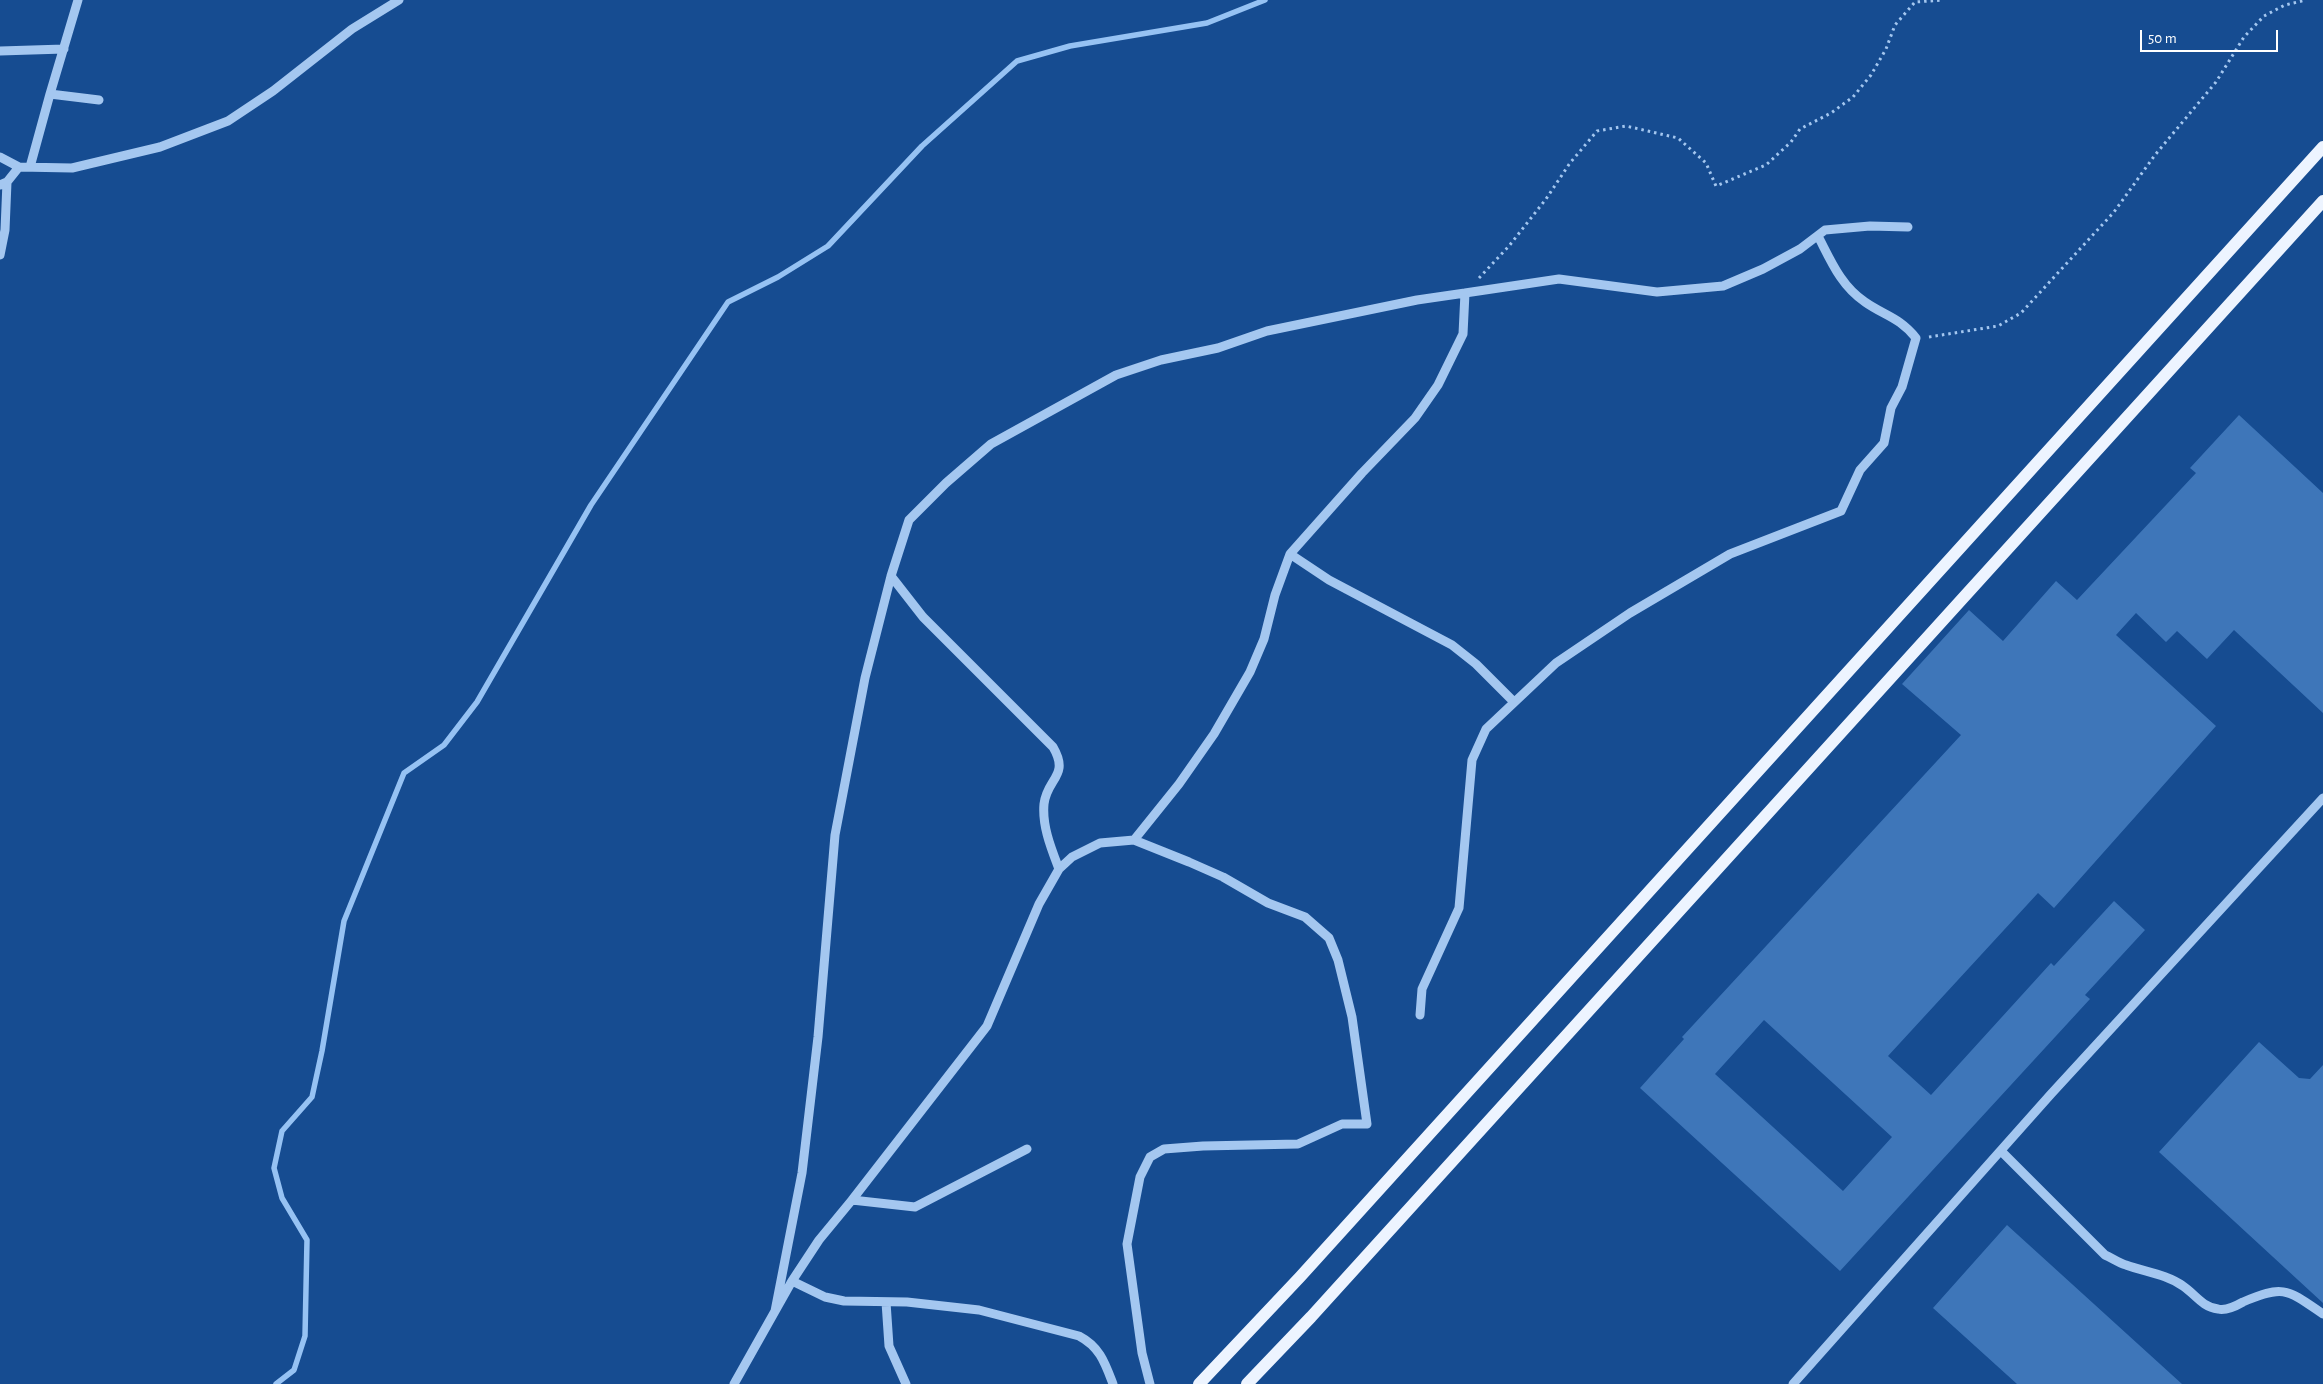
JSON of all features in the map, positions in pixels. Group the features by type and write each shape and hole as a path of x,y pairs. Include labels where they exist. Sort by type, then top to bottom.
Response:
{"main road":[{"path":"1199,1384 1300,1277 2323,147"},
{"path":"1247,1384 1318,1310 2323,201"}],"street":[{"path":"30,167 78,0"},
{"path":"0,157 19,167 72,168 160,147 228,121 273,91 352,29 399,0"},
{"path":"0,51 64,49"},
{"path":"50,94 99,100"},
{"path":"0,255 5,230 3,184 19,167"},
{"path":"776,1311 802,1173 818,1037 835,835 865,678 891,576 909,520 946,483 991,444 1116,375 1161,360 1218,348 1267,331 1417,300 1559,279 1657,292 1723,286 1763,269 1800,249 1825,230 1870,226 1908,227"},
{"path":"1420,1015 1422,989 1459,908 1472,760 1486,729 1556,663 1605,630 1730,554 1841,511 1860,470 1884,443 1891,408 1902,387 1916,338 1906,325 1865,302 1842,282 1818,236"},
{"path":"1134,840 1179,784 1214,734 1250,672 1264,639 1275,595 1290,554 1362,473 1415,418 1438,385 1463,334 1466,293"},
{"path":"1290,554 1352,593 1452,645 1476,664 1514,702"},
{"path":"891,576 923,617 1053,747 1060,758 1060,768 1044,804 1048,837 1059,869"},
{"path":"1794,1384 2001,1151 2323,798"},
{"path":"734,1384 792,1281 819,1240 987,1026 1039,904 1059,869 1072,857 1100,843 1134,840 1224,877 1268,903 1305,917 1329,938 1338,960 1352,1017 1367,1124 1342,1124 1298,1144 1203,1146 1164,1150 1150,1157 1140,1177 1128,1244 1142,1353 1150,1384"},
{"path":"852,1200 915,1207 1027,1149"},
{"path":"2001,1151 2105,1255 2125,1265 2150,1271 2183,1285 2207,1307 2220,1310 2264,1293 2280,1290 2301,1299 2323,1314"},
{"path":"792,1281 825,1297 844,1301 907,1302 979,1310 1079,1336 1090,1342 1103,1356 1113,1384"},
{"path":"886,1302 889,1346 906,1384"}],"path":[{"path":"1466,293 1509,246 1546,199 1570,163 1597,131 1626,126 1678,138 1706,163 1716,186 1766,165 1791,142 1800,129 1830,113 1853,97 1871,75 1886,49 1895,25 1914,2 1943,0"},
{"path":"1916,338 1955,334 1998,326 2021,313 2114,212 2155,155 2216,82 2244,37 2264,16 2285,5 2306,0"}],"building":[{"path":"2239,415 2323,493 2323,713 2234,630 2207,659 2177,631 2166,642 2136,613 2116,635 2216,726 2054,908 2038,893 1888,1056 1931,1095 2051,963 2054,966 2114,901 2145,930 2085,995 2090,999 1840,1271 1640,1088 1684,1039 1682,1037 1961,735 1902,684 1969,610 2003,641 2056,581 2077,600 2196,473 2190,468","holes":["1764,1020 1892,1137 1843,1191 1715,1074"]},
{"path":"2259,1042 2299,1078 2310,1079 2323,1065 2323,1303 2159,1152"},
{"path":"2007,1225 2182,1384 2017,1384 1933,1308"}],"waterway":[{"path":"276,1384 294,1370 305,1336 307,1240 282,1198 274,1168 282,1131 312,1097 322,1051 344,921 404,773 444,745 477,702 591,505 728,302 778,277 828,246 922,146 1017,61 1070,46 1207,23 1265,0"}]}
